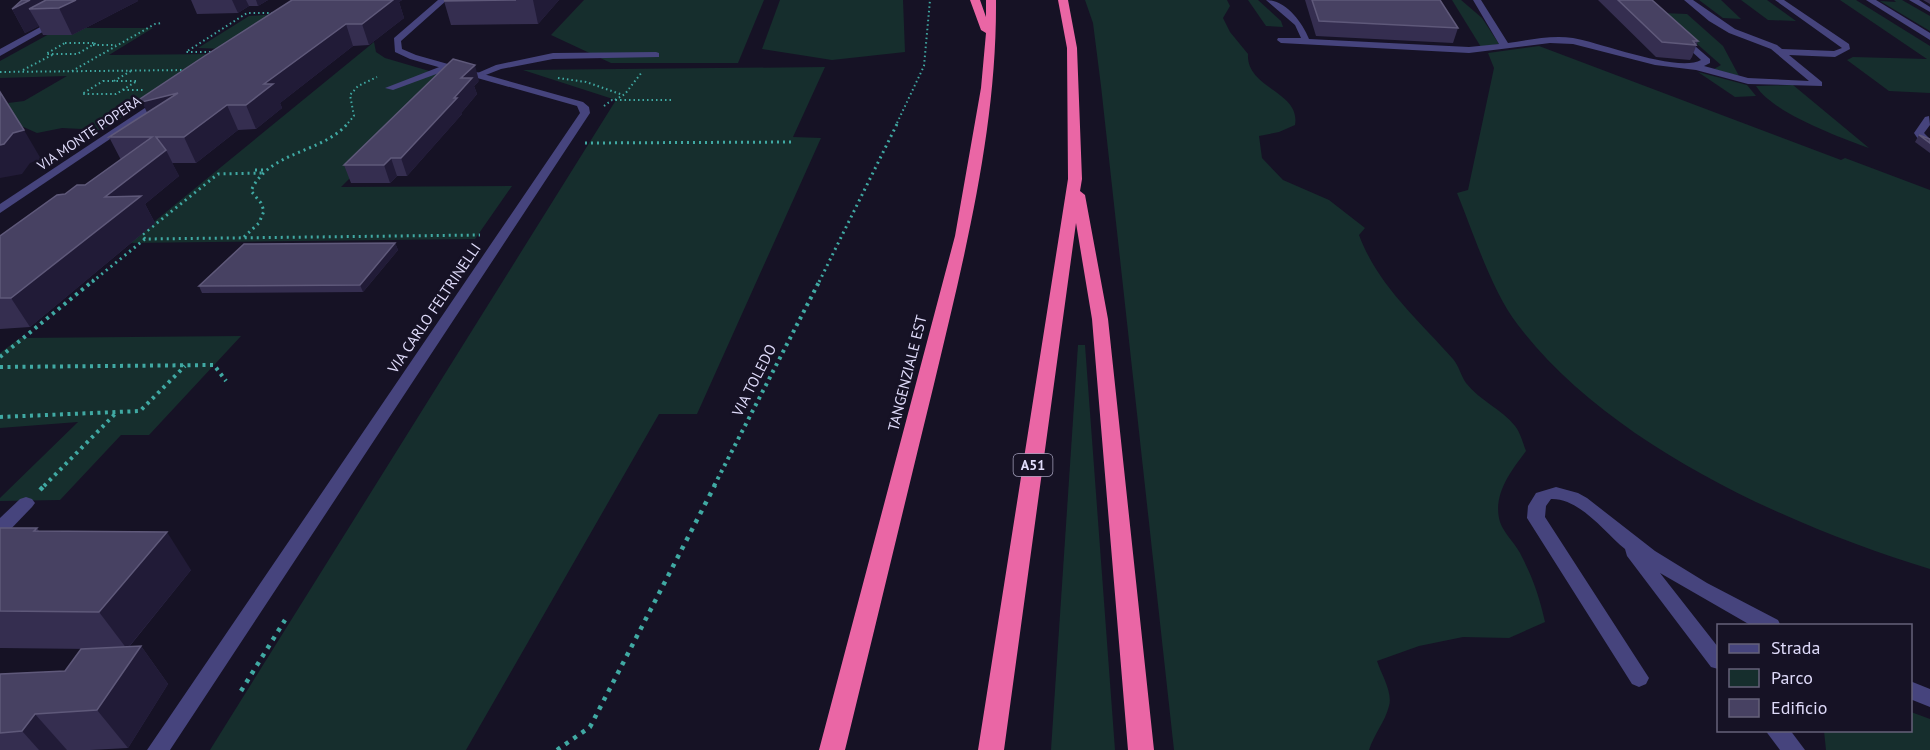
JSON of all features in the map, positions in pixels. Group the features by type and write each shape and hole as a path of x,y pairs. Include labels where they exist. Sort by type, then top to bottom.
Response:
{"highway":[{"path":"975,0 991,46"},
{"name":"TANGENZIALE EST","path":"832,750 962,236 987,88 991,46 991,0"},
{"name":"A51","path":"991,750 1075,179 1072,48 1063,0"},
{"path":"1075,179 1100,319 1141,750"}],"street":[{"name":"VIA CARLO FELTRINELLI","path":"158,750 585,113 584,107 580,104 404,54 396,45 402,34 443,0"},
{"path":"1270,0 1299,24 1306,41"},
{"path":"1477,0 1506,47"},
{"path":"1281,40 1469,50 1550,40 1573,41 1655,62 1696,67 1748,81 1819,84 1774,47 1732,31 1688,0"},
{"path":"1779,0 1846,46 1846,49 1835,54 1780,52"},
{"path":"1870,0 1930,37"},
{"path":"1913,0 1930,10"},
{"path":"0,53 70,15"},
{"path":"1674,31 1707,61 1696,67"},
{"path":"478,75 499,67 553,56 656,56"},
{"path":"390,88 447,67"},
{"name":"VIA MONTE POPERA","path":"0,209 174,93"},
{"path":"1927,142 1919,133 1930,119"},
{"path":"1639,678 1536,518 1537,501 1542,495 1552,493 1575,499 1624,539 1721,599 1767,624"},
{"path":"0,529 26,503"},
{"path":"1624,539 1717,658"},
{"path":"1778,732 1794,750"},
{"path":"1795,732 1800,750"}],"path":[{"name":"VIA TOLEDO","path":"557,750 590,727 861,200 924,66 930,0"},
{"path":"222,51 186,52 247,13 284,13"},
{"path":"71,71 162,22"},
{"path":"65,43 96,43 77,54 54,54 46,54 65,43"},
{"path":"92,45 117,45"},
{"path":"21,72 54,54"},
{"path":"0,72 193,70"},
{"path":"114,81 137,81 117,94 82,94 103,81 114,81 132,71"},
{"path":"604,106 623,96 642,72"},
{"path":"243,238 262,217 264,207 251,191 255,181 266,170 344,129 354,116 350,98 353,91 366,82 385,74"},
{"path":"552,78 586,82 623,96"},
{"path":"615,100 672,100"},
{"path":"584,143 793,142"},
{"path":"255,170 266,170"},
{"path":"145,239 142,235 218,174 262,173"},
{"path":"0,357 145,239 481,235"},
{"path":"0,417 140,411 185,365"},
{"path":"0,366 214,365 226,381"},
{"path":"26,503 117,412"},
{"path":"241,691 285,621"}],"green space":[{"path":"584,0 764,0 738,63 611,63 551,35"},
{"path":"780,0 903,0 905,52 832,60 762,49"},
{"path":"1085,0 1227,0 1230,6 1223,18 1230,32 1248,54 1250,66 1255,75 1290,104 1295,114 1295,125 1279,132 1259,136 1262,158 1283,180 1329,200 1365,228 1359,235 1367,253 1388,286 1453,359 1466,383 1517,428 1526,451 1504,484 1498,512 1502,526 1530,573 1545,622 1509,638 1463,637 1419,646 1377,661 1388,689 1390,701 1369,750 1174,750 1101,86 1093,23"},
{"path":"1248,0 1258,0 1281,21 1283,27 1266,26"},
{"path":"1452,0 1461,0 1482,18 1499,44 1481,47"},
{"path":"1699,0 1721,0 1741,19 1723,18"},
{"path":"1741,0 1767,0 1796,21 1768,20"},
{"path":"1840,0 1856,0 1930,46 1930,93 1889,91 1847,60 1853,57 1927,59"},
{"path":"1894,0 1902,0 1930,16 1930,31 1880,1 1896,2"},
{"path":"1662,13 1687,14 1723,46 1739,76 1714,69 1721,65"},
{"path":"278,14 225,49 198,48 249,16"},
{"path":"60,28 153,28 109,55 218,54 102,130 62,128 37,133 19,125 8,103 24,101 67,76 0,78 0,61"},
{"path":"374,42 376,52 385,58 460,80 441,87 341,187 512,186 475,239 128,243"},
{"path":"1539,46 1841,160 1845,158 1930,190 1930,569 1819,530 1762,505 1705,476 1651,444 1601,408 1556,368 1518,325 1491,279 1457,193 1468,190 1494,68 1488,53"},
{"path":"825,67 793,137 821,138 697,414 659,414 466,750 210,750 616,100 523,70"},
{"path":"1698,72 1747,85 1756,96 1735,97"},
{"path":"1793,85 1869,148 1791,115 1777,106 1756,86"},
{"path":"241,336 149,435 121,435 60,500 0,501 0,498 78,422 0,428 0,353 20,338"},
{"path":"1078,345 1085,345 1115,750 1051,750"},
{"path":"1912,712 1930,719 1930,750 1826,750 1824,732 1912,732"}],"building":[{"path":"22,0 30,0 12,9"},
{"path":"46,0 76,0 59,8 29,9"},
{"path":"292,0 393,0 362,24 346,24 264,84 273,84 246,105 227,105 184,137 156,137 166,150 105,197 141,196 11,298 0,298 0,236 57,195 65,194 77,185 85,185 152,137 109,137 178,93 142,102 140,99"},
{"path":"446,0 516,0 444,1"},
{"path":"1312,0 1440,0 1458,28 1319,21"},
{"path":"1618,0 1652,0 1698,41 1693,41 1696,45 1662,42"},
{"path":"453,59 475,65 461,78 472,78 454,98 457,98 401,158 391,158 384,165 344,165"},
{"path":"0,92 24,130 13,133 4,144 0,145"},
{"path":"395,243 360,285 199,286 244,244"},
{"path":"0,528 37,528 34,531 167,532 99,612 0,611"},
{"path":"141,646 97,710 35,714 22,731 0,733 0,674 65,671 81,649"}]}
